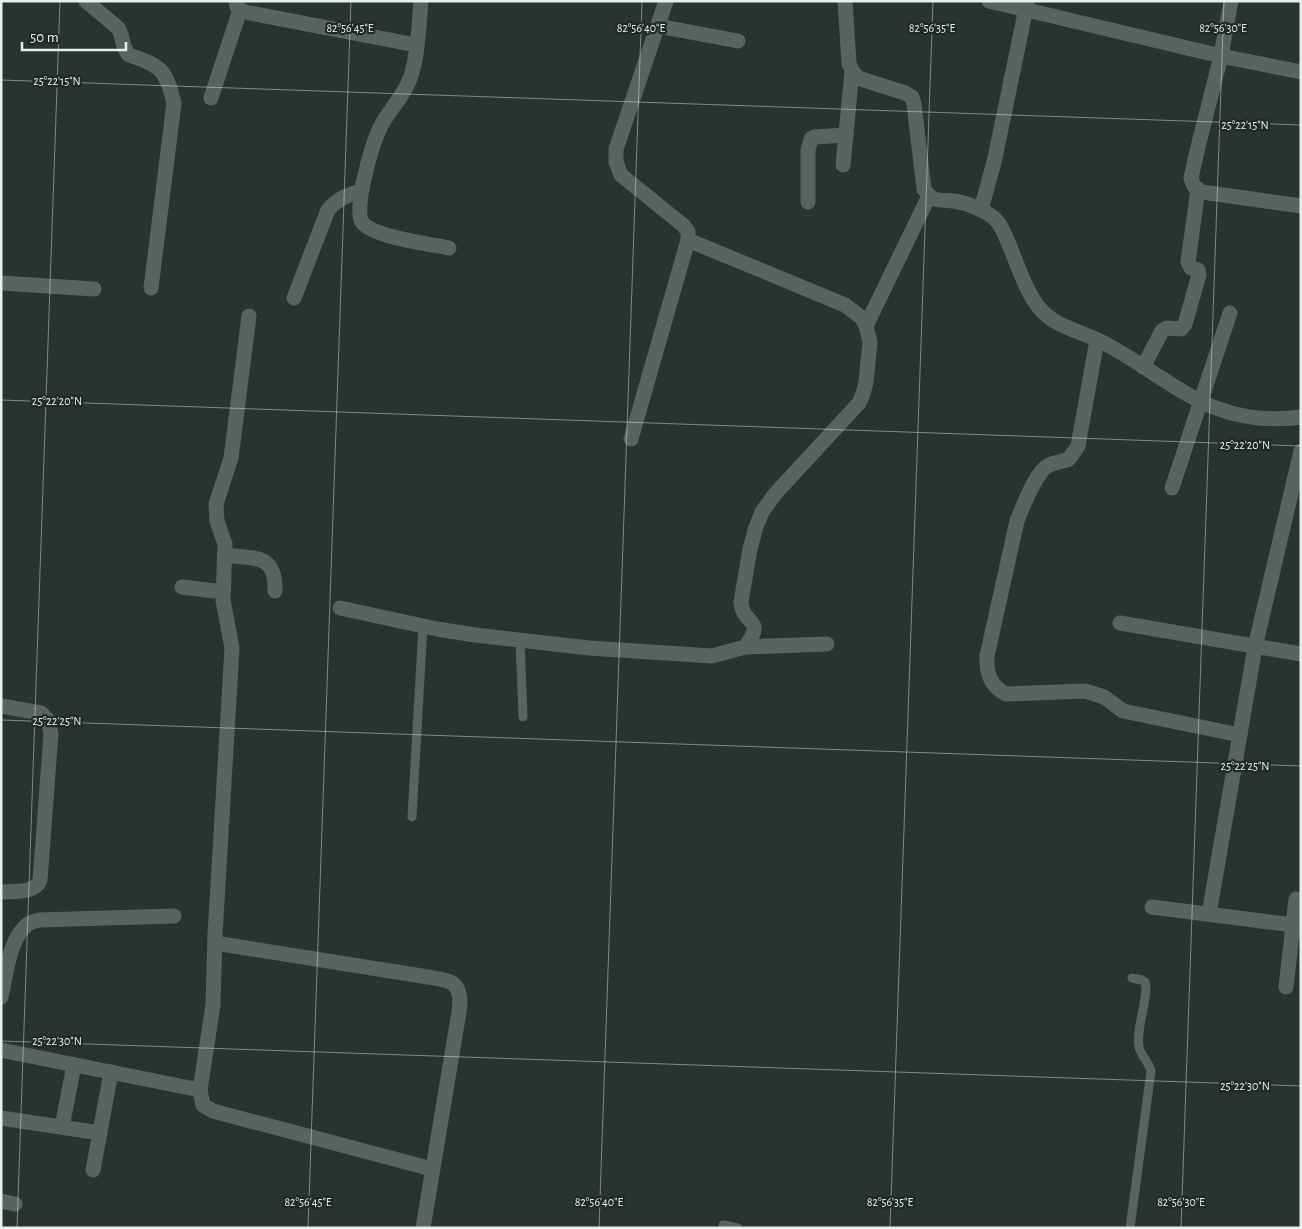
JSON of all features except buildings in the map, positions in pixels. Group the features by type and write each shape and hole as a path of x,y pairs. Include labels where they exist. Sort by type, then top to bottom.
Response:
{"street":[{"path":"86,1 118,28 121,32 124,48 129,55 156,65 169,83 174,103 152,288"},
{"path":"421,1 414,65 410,80 376,136 359,205 361,221 370,230 449,248"},
{"path":"631,439 688,240 688,232 684,226 621,174 616,162 616,149 666,1"},
{"path":"845,1 848,63 852,71 858,78 906,93 912,97 924,190 928,196 934,199 955,201 981,210 996,220 1033,299 1052,320 1097,340 1201,402 1238,416 1257,419 1280,420 1301,417"},
{"path":"988,1 1027,6 1222,56 1301,72"},
{"path":"1231,1 1222,56 1191,178 1194,186 1202,192 1301,206"},
{"path":"211,98 238,6 416,45"},
{"path":"981,210 995,158 1027,6"},
{"path":"658,26 738,41"},
{"path":"843,165 852,71"},
{"path":"808,202 808,150 811,139 814,136 846,135"},
{"path":"1143,367 1162,331 1167,328 1181,330 1185,324 1199,274 1198,270 1191,268 1188,262 1198,189"},
{"path":"294,298 328,210 335,202 361,191"},
{"path":"866,326 928,196"},
{"path":"688,240 845,306 862,318 870,342 866,382 859,403 775,494 762,512 756,526 750,549 742,602 743,611 755,626 755,630 745,647"},
{"path":"1,283 94,289"},
{"path":"1172,488 1230,313"},
{"path":"249,316 232,449 216,504 217,521 225,544 223,592 232,656 213,1005 200,1090 203,1105 213,1111 432,1169"},
{"path":"1097,340 1078,446 1069,459 1050,464 1042,471 1022,508 987,656 988,676 999,691 1006,694 1086,691 1104,697 1118,708 1128,712 1240,735"},
{"path":"1209,914 1256,647 1301,451"},
{"path":"225,556 257,560 268,564 274,572 275,591"},
{"path":"182,587 223,592"},
{"path":"340,608 424,626 520,641 589,648 712,656 745,647 826,644"},
{"path":"1120,623 1301,654"},
{"path":"1,706 41,713 48,720 51,734 40,880 34,889 1,892"},
{"path":"1286,987 1296,899"},
{"path":"1152,907 1293,925"},
{"path":"1,997 10,955 8,942 28,924 39,920 174,916"},
{"path":"215,943 428,977 449,981 455,985 460,998 456,1030 423,1228"},
{"path":"1,1050 200,1090"},
{"path":"62,1127 74,1065"},
{"path":"93,1170 112,1072"},
{"path":"1,1118 100,1133"}],"lane":[{"path":"412,817 424,626"},
{"path":"520,641 523,717"},
{"path":"1130,1228 1151,1071 1150,1064 1142,1054 1139,1039 1146,988 1145,982 1132,978"},
{"path":"723,1225 738,1228"}]}
